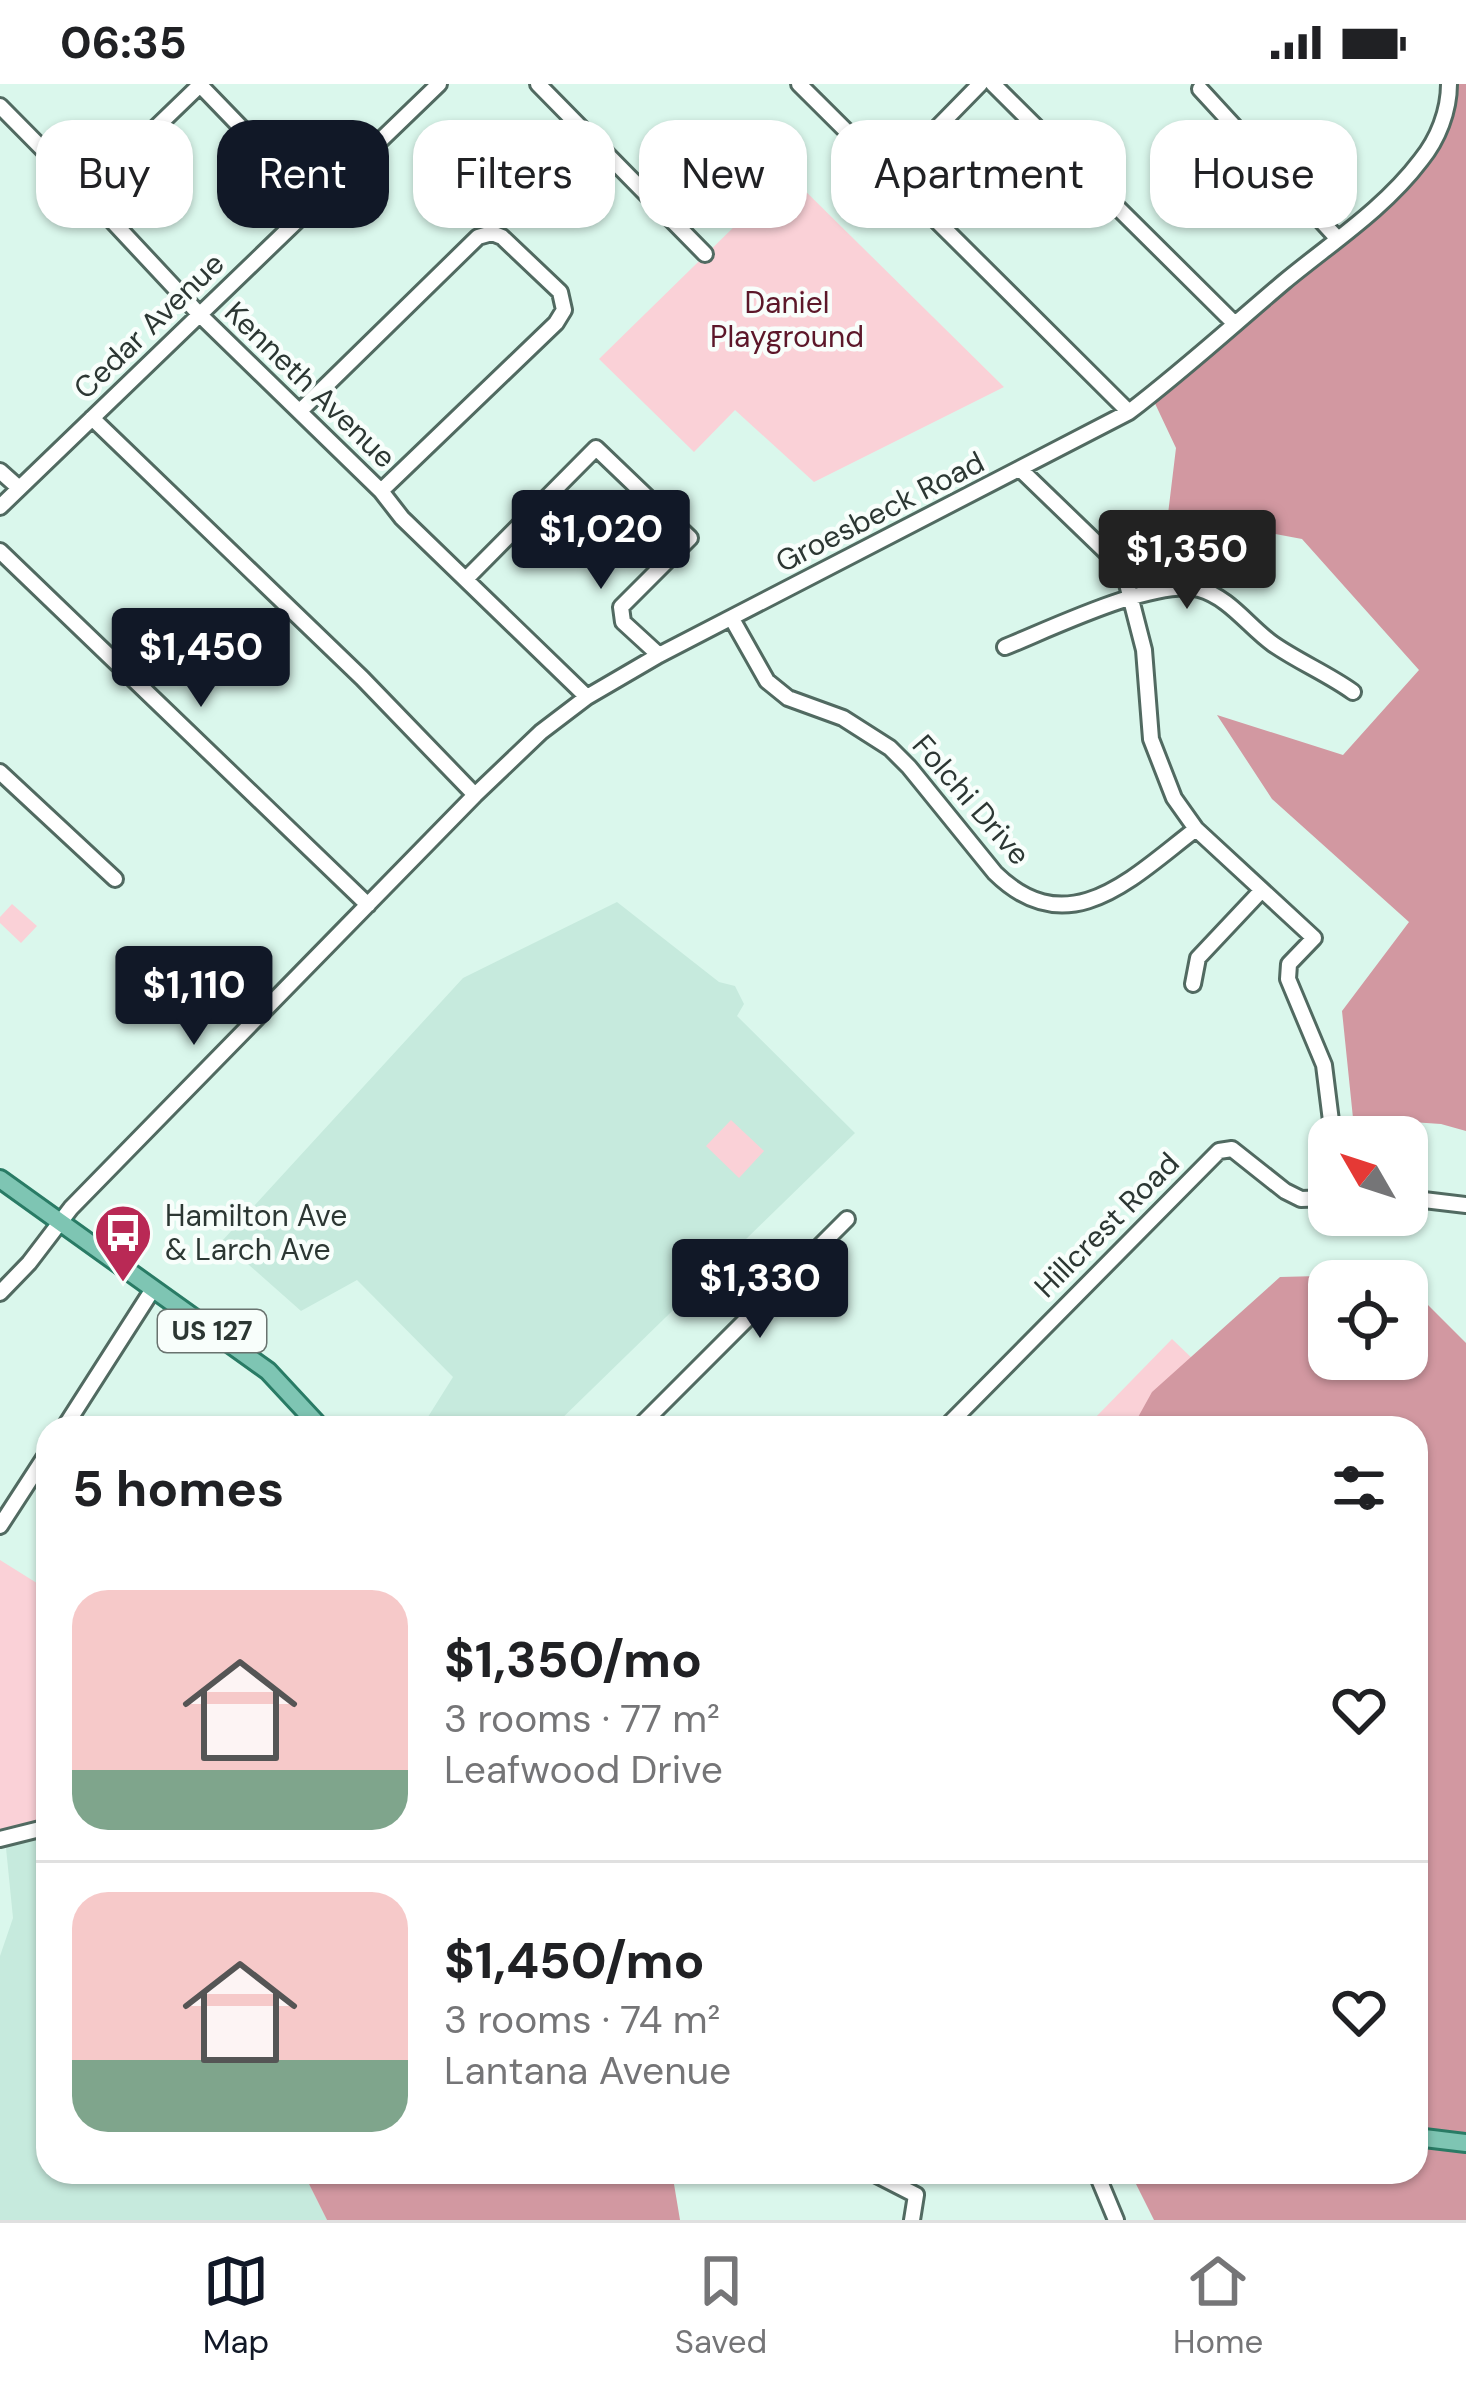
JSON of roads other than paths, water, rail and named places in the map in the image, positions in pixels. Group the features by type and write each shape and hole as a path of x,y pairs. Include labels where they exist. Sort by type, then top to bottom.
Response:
{"main road":[{"name":"US 127","path":"0,1179 268,1371 311,1416"},
{"path":"1428,2139 1466,2144"}],"street":[{"path":"163,120 200,84 234,120"},
{"name":"Cedar Avenue","path":"389,131 439,84"},
{"path":"538,84 705,254"},
{"path":"799,84 835,120"},
{"path":"945,120 980,84"},
{"path":"992,84 1235,324"},
{"name":"Groesbeck Road","path":"0,1293 71,1208 523,747 587,697 659,656 1130,412 1404,181 1436,139 1449,84"},
{"path":"1200,89 1337,238"},
{"name":"Kenneth Avenue","path":"0,106 36,142"},
{"name":"Kenneth Avenue","path":"119,228 200,315 381,491 402,518 587,697"},
{"name":"Cedar Avenue","path":"0,506 287,228"},
{"path":"944,228 1130,412"},
{"path":"301,410 478,237 499,235 533,265 562,295 561,317 381,491"},
{"path":"92,418 362,678 475,796"},
{"path":"466,579 596,448 690,538 624,602 620,612 622,622 659,656"},
{"path":"1021,470 1118,565 1144,650 1151,739 1174,798 1196,829 1314,938 1289,964 1288,979 1324,1065 1330,1116"},
{"path":"0,471 19,488"},
{"path":"0,551 368,905"},
{"path":"1004,647 1131,598 1179,587 1212,594 1271,643 1353,692"},
{"name":"Folchi Drive","path":"732,619 764,677 777,690 800,704 856,724 890,748 994,873 1029,898 1066,905 1106,896 1196,829"},
{"path":"0,772 115,879"},
{"path":"1193,984 1198,958 1262,890"},
{"name":"Hillcrest Road","path":"957,1416 1219,1150 1232,1149 1286,1191 1308,1198"},
{"path":"1428,1200 1466,1205"},
{"path":"650,1416 847,1219"},
{"path":"72,1416 153,1289"},
{"path":"0,1526 36,1470"},
{"path":"0,1839 36,1830"},
{"path":"894,2184 916,2195 912,2220"},
{"path":"1101,2184 1116,2220"}],"place":[{"name":"Hamilton Ave & Larch Ave","path":"123,1284"}],"park label":[{"name":"Daniel Playground","path":"787,320"}]}
